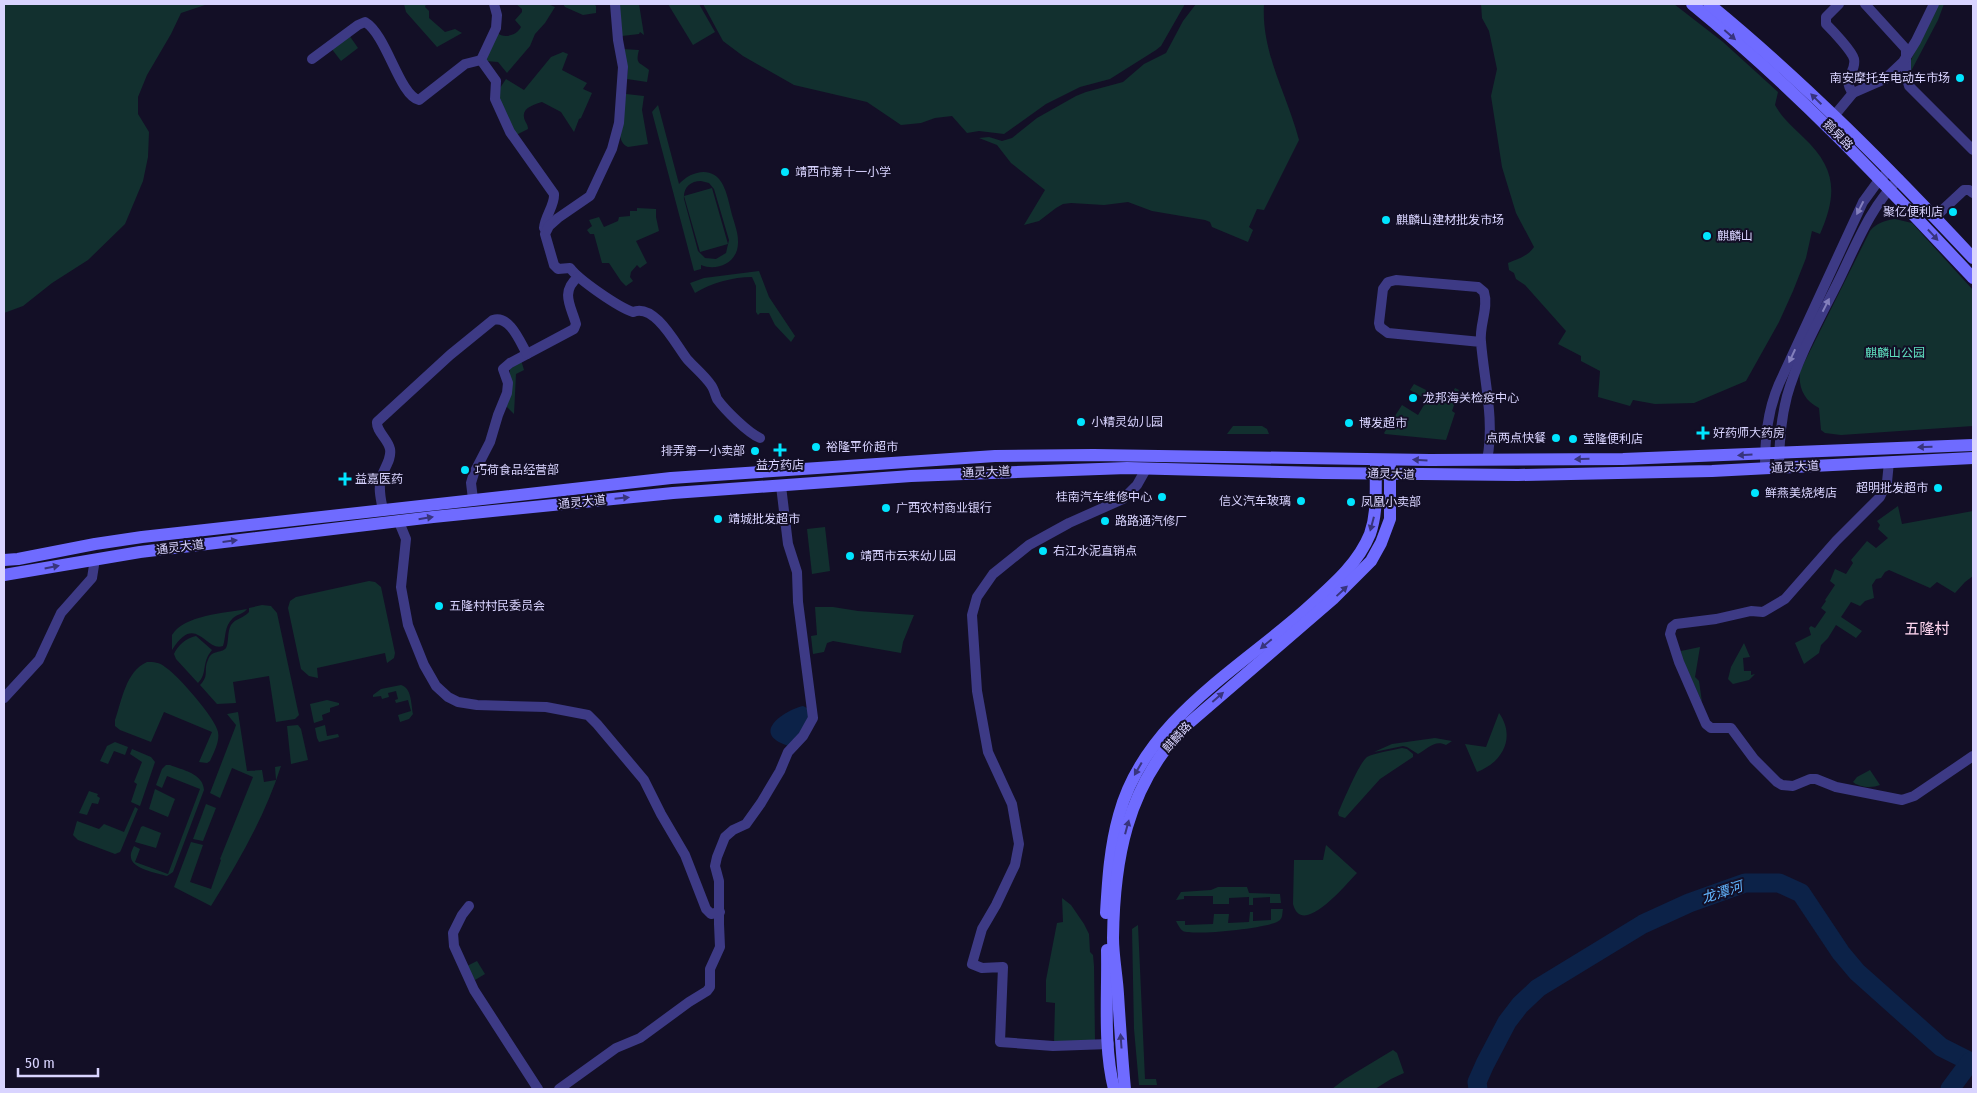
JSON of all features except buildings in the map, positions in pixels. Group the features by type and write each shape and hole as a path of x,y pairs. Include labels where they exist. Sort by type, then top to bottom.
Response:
{"main road":[{"name":"鹅泉路","path":"1692,4 1776,75 1854,151 1879,180 1973,278"},
{"name":"鹅泉路","path":"1709,4 1783,67 1834,116 1899,179 1973,258"},
{"name":"通灵大道","path":"4,560 142,538 671,478 995,456 1094,455 1488,460 1622,459 1765,453 1973,449"},
{"name":"通灵大道","path":"4,575 149,551 433,517 673,493 911,476 1096,468 1518,475 1779,468 1888,462 1973,449"},
{"name":"麒麟路","path":"1114,1089 1108,1044 1107,872 1119,814 1131,782 1148,752 1188,707 1251,656 1341,578 1363,548 1373,523 1377,501 1376,459"},
{"name":"麒麟路","path":"1125,1089 1113,939 1119,862 1131,812 1150,772 1169,744 1182,730 1333,599 1371,561 1382,543 1390,519 1391,459"}],"street":[{"path":"481,60 496,28 497,15 494,4"},
{"path":"546,230 558,218 590,196 614,141 619,123 624,75 618,40 615,4"},
{"path":"1839,4 1825,20 1826,24 1853,56 1854,66 1848,81 1853,93"},
{"path":"1865,4 1906,49 1906,75 1909,86 1973,150"},
{"path":"1834,116 1853,93 1885,79 1907,57 1934,4"},
{"path":"312,59 352,29 365,22 371,27 390,56 402,83 414,98 419,100 465,64 481,60"},
{"path":"481,60 496,81 495,99 510,132 554,194 544,228 546,230 545,237 556,267 558,269 570,268 578,277 628,310 633,312 642,310 665,327 688,360 711,386 720,402 749,431 760,438"},
{"path":"1765,468 1768,419 1778,384 1863,202 1879,180 1890,170"},
{"path":"1779,468 1782,418 1796,370 1880,200 1899,179"},
{"path":"1935,217 1964,190 1973,193"},
{"path":"473,500 471,483 474,473 490,442 507,393 507,378 503,369 510,363 570,332 576,327 568,294 570,286 578,277"},
{"path":"1481,342 1388,333 1379,323 1383,289 1388,282 1396,280 1478,287 1482,290 1485,296 1481,342 1489,407 1490,447 1488,460"},
{"path":"383,510 380,487 390,451 377,426 377,422 450,354 493,320 498,318 507,322 527,354"},
{"path":"1888,462 1887,482 1880,498 1836,541 1785,599 1763,612 1751,610 1716,619 1676,624 1672,627 1670,634 1679,662 1706,724 1712,728 1732,728 1754,759 1782,785 1794,786 1810,779 1816,779 1836,787 1902,800 1914,796 1973,756"},
{"path":"1108,1044 1053,1046 1000,1042 1003,967 982,968 972,964 982,929 1015,865 1019,844 1012,804 988,752 977,691 972,615 980,590 1002,565 1040,538 1123,499 1137,485 1146,469"},
{"path":"559,1089 608,1054 640,1038 706,991 711,984 710,969 720,947 718,924 720,912 719,881 715,866 725,837 733,830 746,824 770,789 788,752 803,736 813,718 798,602 797,572 788,544 781,486"},
{"path":"399,522 406,539 401,587 408,625 424,665 436,686 448,697 458,702 477,705 546,706 588,715 644,780 661,814 686,856 706,909 711,914 720,912"},
{"path":"4,698 39,660 61,613 92,578 95,559"},
{"path":"469,906 456,927 453,942 474,990 538,1089"}],"green space":[{"path":"4,4 208,4 181,13 147,75 138,97 138,114 149,132 148,157 143,181 125,224 88,260 52,283 23,306 4,313"},
{"path":"404,4 426,4 425,7 429,11 429,18 445,32 455,29 462,33 437,47 406,12"},
{"path":"516,4 548,4 555,7 535,34 530,46 507,73 498,62 486,61 486,53 497,33 504,36 511,35 521,27 515,20 522,12 522,9"},
{"path":"563,4 594,4 596,6 596,13 583,15 565,7"},
{"path":"619,4 639,4 644,35 640,32 639,34 622,36"},
{"path":"668,4 699,4 715,32 693,45"},
{"path":"703,4 1185,4 1161,46 1156,50 1110,79 1080,87 1046,104 1004,134 979,131 967,133 952,116 935,118 921,123 901,125 867,102 794,85 743,56 723,41"},
{"path":"1196,4 1264,4 1264,22 1271,56 1299,140 1264,210 1257,209 1249,227 1253,230 1248,242 1212,227 1210,222 1205,220 1152,211 1128,202 1104,205 1063,204 1039,221 1024,225 1045,190 1011,163 997,145 979,138 989,137 1002,141 1012,138 1037,118 1076,96 1123,82 1144,64 1166,53 1183,21"},
{"path":"1481,4 1674,4 1723,42 1778,92 1775,105 1778,110 1814,148 1828,171 1831,182 1830,206 1820,234 1812,231 1806,258 1793,291 1779,322 1746,381 1694,403 1655,404 1633,400 1630,406 1598,397 1600,371 1581,361 1581,356 1558,344 1566,331 1525,285 1516,279 1514,273 1509,270 1508,263 1526,255 1534,247 1516,213 1502,167 1491,96 1497,69 1489,31 1482,18"},
{"path":"1938,4 1944,4 1938,20 1910,73 1911,60"},
{"path":"349,35 358,48 341,61 331,48"},
{"path":"622,49 639,50 638,61 649,70 647,82 627,79 628,68"},
{"path":"563,52 568,54 562,70 587,83 583,89 592,93 574,132 561,112 542,102 525,111 524,118 528,129 516,135 500,102 500,88 506,79 524,90 551,57"},
{"path":"626,94 644,96 642,110 648,144 628,147 623,144 620,123"},
{"path":"658,105 679,184 696,173 708,172 719,179 723,185 738,241 735,255 726,264 714,267 701,265 701,269 694,271 652,112","holes":["697,181 709,183 714,189 729,240 726,253 716,259 705,258 698,251 684,199 686,188 691,184"]},
{"path":"712,188 728,244 700,252 684,196"},
{"path":"637,208 656,209 659,231 636,241 647,263 640,268 637,265 631,272 630,277 633,281 626,286 609,263 602,263 594,234 590,234 587,230 592,226 589,220 599,217 604,227 618,221 619,217 630,216 630,211 637,211"},
{"name":"麒麟山公园","path":"1895,219 1912,223 1973,290 1973,426 1841,435 1825,433 1821,430 1819,408 1809,402 1803,393 1800,383 1800,371 1870,231 1881,222"},
{"path":"759,271 769,297 795,336 791,342 775,325 769,313 760,313 758,315 756,312 756,286 752,277 722,281 695,293 690,283 704,278"},
{"path":"521,360 524,370 516,374 514,414 505,405 510,369"},
{"path":"1414,384 1448,401 1455,388 1459,390 1452,411 1455,413 1446,440 1384,433 1402,405 1418,415 1427,400 1410,390"},
{"path":"1233,426 1262,426 1267,429 1269,434 1227,434"},
{"path":"1898,506 1902,524 1973,511 1973,576 1955,593 1937,582 1930,588 1889,570 1885,572 1872,585 1874,598 1865,601 1860,606 1851,602 1841,617 1862,631 1856,638 1836,625 1821,645 1819,653 1804,664 1795,643 1811,635 1809,628 1811,626 1815,628 1826,612 1821,608 1835,585 1830,581 1835,569 1846,574 1853,563 1851,560 1867,541 1876,548 1888,538 1878,529 1880,525 1877,521"},
{"path":"825,527 830,571 812,574 807,529"},
{"path":"369,581 375,582 381,587 395,653 394,658 387,663 385,653 317,668 318,678 309,676 301,669 288,608 290,601 296,597"},
{"path":"262,605 271,606 277,613 299,715 295,719 276,722 269,676 233,682 236,703 217,704 200,685 205,678 207,664 212,654 226,648 231,625 247,614 249,608"},
{"path":"815,607 914,615 903,642 901,653 833,641 827,643 824,652 813,654 811,636 817,635"},
{"path":"247,609 230,621 223,646 217,647 194,633 180,639 172,650 172,635 186,623 206,616"},
{"path":"196,636 212,650 198,683 176,659 174,654 183,642"},
{"path":"1744,643 1750,657 1743,658 1744,671 1751,671 1751,675 1755,674 1749,680 1733,684 1728,679 1731,667"},
{"path":"1700,647 1695,677 1699,681 1702,702 1682,658 1681,651"},
{"path":"147,662 159,663 171,671 211,717 218,735 215,750 210,761 207,763 199,762 212,732 164,712 151,742 120,730 115,726 115,720 129,679 140,666"},
{"path":"401,685 409,693 413,714 409,719 400,722 398,715 411,711 408,700 396,703 395,700 398,699 396,691 388,693 389,697 382,699 381,696 373,697 373,695 381,689"},
{"path":"327,700 339,703 339,705 330,708 330,712 322,715 323,720 314,723 310,704"},
{"path":"238,712 247,771 262,770 264,782 276,780 275,767 281,766 275,785 250,838 211,906 174,887 191,842 203,845 190,882 211,889 220,859 253,777 232,768 220,798 210,793 236,725 227,714"},
{"path":"1499,713 1506,731 1504,748 1494,762 1477,772 1465,744 1486,747"},
{"path":"298,725 301,729 308,760 291,764 287,726"},
{"path":"325,725 327,736 338,734 339,737 319,742 315,728"},
{"path":"1435,738 1452,741 1446,745 1442,743 1435,744 1418,754 1403,746 1374,752 1392,744"},
{"path":"115,742 128,747 125,755 114,751 108,764 100,761 107,746"},
{"path":"1402,748 1407,749 1413,754 1413,757 1380,779 1345,818 1339,816 1338,813 1351,783 1367,757"},
{"path":"132,749 151,757 155,762 140,806 131,802 137,784 134,782 142,762 130,754"},
{"path":"166,765 196,776 203,784 204,790 173,872 167,876 141,868 133,862 131,856 134,846 140,849 135,862 168,874 200,789 167,776 162,788 156,785 162,769"},
{"path":"1870,770 1880,785 1866,787 1853,782 1857,777"},
{"path":"155,789 175,799 168,817 149,809"},
{"path":"89,791 98,794 97,796 100,798 98,804 92,803 87,815 79,813"},
{"path":"206,804 216,808 203,841 193,839"},
{"path":"135,807 138,809 120,852 115,854 78,840 73,835 77,821 99,829 104,824 124,832"},
{"path":"143,826 161,833 156,848 135,842"},
{"path":"1326,845 1357,873 1335,896 1315,912 1305,915 1298,913 1293,904 1294,860 1323,860"},
{"path":"1218,887 1247,887 1249,893 1280,894 1281,903 1270,903 1270,897 1253,898 1253,905 1249,905 1249,897 1229,898 1229,904 1213,904 1213,896 1184,896 1184,899 1176,900 1181,892 1211,890"},
{"path":"1062,898 1071,905 1089,934 1090,952 1093,955 1094,966 1095,1041 1054,1043 1055,1003 1046,1002 1046,980 1057,923 1063,922"},
{"path":"1271,909 1283,909 1280,920 1263,926 1233,930 1201,933 1183,931 1176,921 1185,921 1185,925 1213,924 1214,914 1229,914 1228,923 1249,922 1250,912 1253,912 1253,921 1271,920"},
{"path":"1138,925 1145,1079 1156,1079 1157,1085 1139,1085 1134,1029 1132,929"},
{"path":"477,961 485,974 475,980 467,966"},
{"path":"1393,1050 1397,1053 1404,1073 1375,1089 1332,1089 1345,1079"}],"water":[{"path":"803,706 807,708 809,717 801,731 788,746 773,738 772,726 776,721 789,711"}],"waterway":[{"name":"龙潭河","path":"1478,1089 1477,1082 1507,1022 1520,1005 1538,988 1643,924 1689,903 1745,883 1779,883 1801,893 1841,953 1857,972 1941,1047 1973,1063"},
{"path":"1950,1089 1970,1062"}],"place":[{"name":"南安摩托车电动车市场","path":"1960,78"},
{"name":"靖西市第十一小学","path":"785,172"},
{"name":"聚亿便利店","path":"1953,212"},
{"name":"麒麟山建材批发市场","path":"1386,220"},
{"name":"麒麟山","path":"1707,236"},
{"name":"龙邦海关检疫中心","path":"1413,398"},
{"name":"小精灵幼儿园","path":"1081,422"},
{"name":"博发超市","path":"1349,423"},
{"name":"好药师大药房","path":"1703,433"},
{"name":"点两点快餐","path":"1556,438"},
{"name":"莹隆便利店","path":"1573,439"},
{"name":"裕隆平价超市","path":"816,447"},
{"name":"益方药店","path":"780,450"},
{"name":"排弄第一小卖部","path":"755,451"},
{"name":"巧荷食品经营部","path":"465,470"},
{"name":"益嘉医药","path":"345,479"},
{"name":"超明批发超市","path":"1938,488"},
{"name":"鲜燕美烧烤店","path":"1755,493"},
{"name":"桂南汽车维修中心","path":"1162,497"},
{"name":"信义汽车玻璃","path":"1301,501"},
{"name":"凤凰小卖部","path":"1351,502"},
{"name":"广西农村商业银行","path":"886,508"},
{"name":"靖城批发超市","path":"718,519"},
{"name":"路路通汽修厂","path":"1105,521"},
{"name":"右江水泥直销点","path":"1043,551"},
{"name":"靖西市云来幼儿园","path":"850,556"},
{"name":"五隆村村民委员会","path":"439,606"}],"district":[{"name":"五隆村","path":"1927,629"}]}
